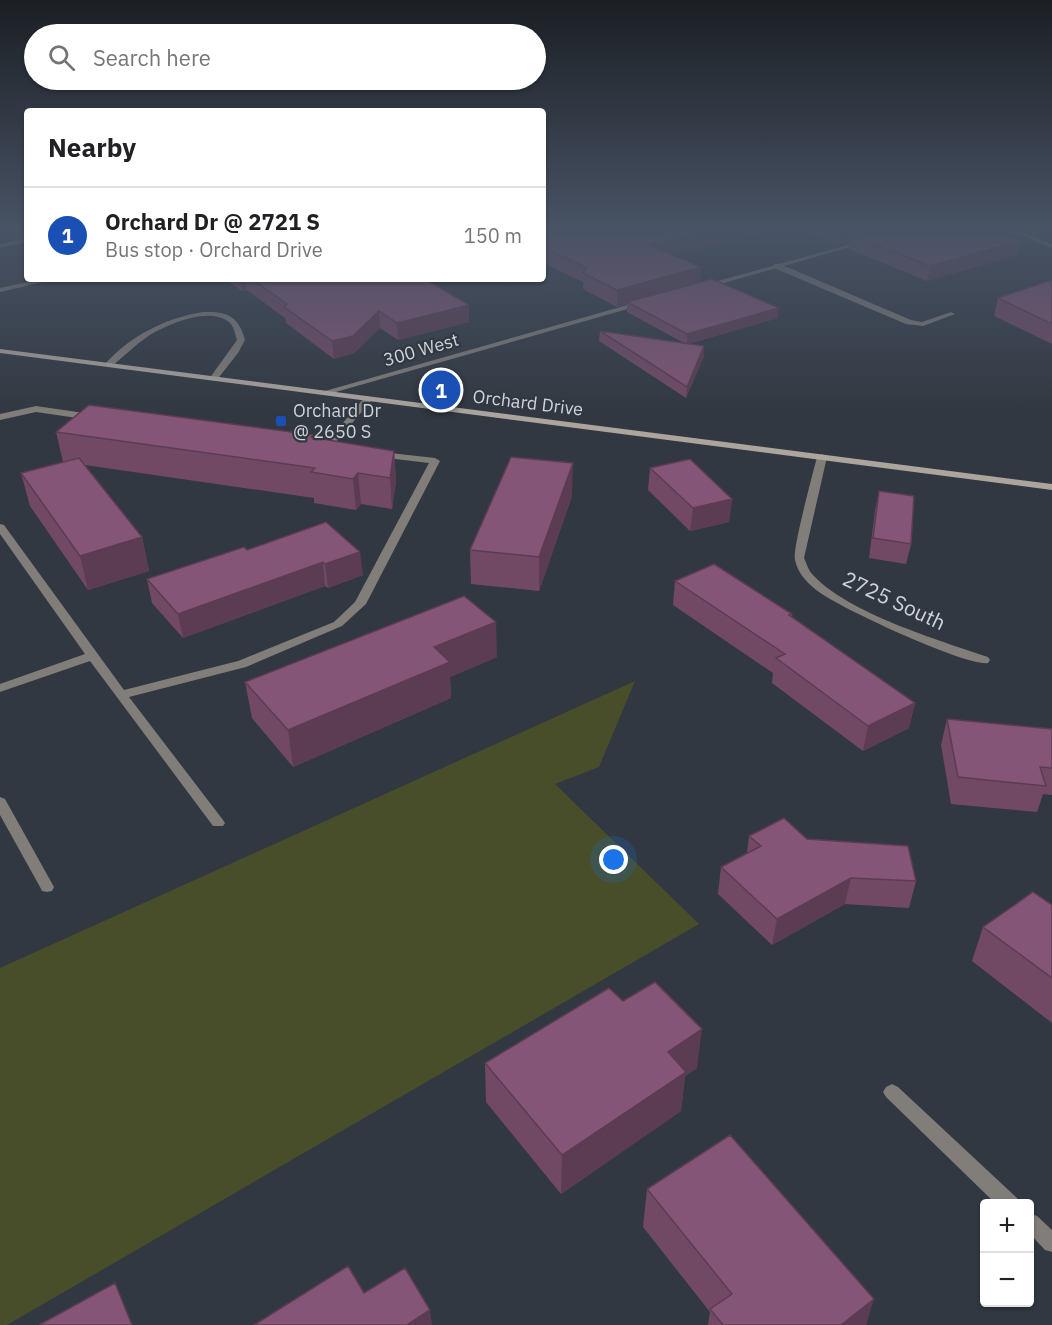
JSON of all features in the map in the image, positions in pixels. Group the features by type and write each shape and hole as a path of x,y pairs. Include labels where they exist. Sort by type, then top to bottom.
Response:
{"main road":[{"name":"Orchard Drive","path":"0,351 1052,487"}],"street":[{"path":"836,291 909,322 923,324 951,314"},
{"name":"300 West","path":"322,393 654,300"},
{"path":"108,365 139,340 173,321 216,314 230,319 237,327 241,340 213,379"},
{"path":"326,448 368,399"},
{"path":"0,417 36,409 106,418"},
{"path":"121,695 242,664 290,646 338,624 360,604 435,461 369,453"},
{"name":"2725 South","path":"822,457 799,558 802,572 860,612 907,633 984,660"},
{"path":"0,527 92,656 218,823"},
{"path":"0,688 92,656"},
{"path":"0,802 47,887"},
{"path":"892,1092 1006,1199"},
{"path":"1034,1227 1052,1244"}],"green space":[{"path":"635,681 599,767 555,784 699,924 7,1325 0,1325 0,968"}],"building":[{"path":"269,291 445,291 469,305 397,323 379,311 353,336 332,341 284,307 287,304"},
{"path":"668,291 739,291 779,308 687,334 627,302"},
{"path":"1020,291 1052,291 1052,324 998,298"},
{"path":"600,331 704,346 687,387"},
{"path":"89,405 314,435 311,437 394,451 390,478 358,473 353,479 311,472 315,468 56,432"},
{"path":"511,457 573,463 539,557 470,550"},
{"path":"79,458 142,537 80,556 21,473"},
{"path":"690,459 732,499 693,508 650,468"},
{"path":"879,491 914,496 911,544 873,538"},
{"path":"326,522 360,552 325,564 323,562 178,614 147,579 244,547 247,550"},
{"path":"714,564 792,614 789,615 915,703 868,726 776,658 785,654 675,581"},
{"path":"464,596 496,622 434,647 450,662 288,730 245,682"},
{"path":"947,719 1052,729 1052,768 1040,767 1046,786 958,777"},
{"path":"784,818 807,839 908,846 916,881 851,878 777,919 721,867 761,846 749,836"},
{"path":"1033,892 1052,905 1052,978 983,927"},
{"path":"655,982 702,1029 668,1052 686,1072 562,1155 485,1063 609,988 623,1001"},
{"path":"730,1135 874,1299 841,1325 723,1325 710,1309 732,1294 647,1189"},
{"path":"348,1266 364,1293 405,1268 430,1310 407,1325 254,1325"},
{"path":"115,1283 132,1325 39,1325"}],"place":[{"name":"Orchard Dr @ 2721 S","path":"441,390"},
{"name":"Orchard Dr @ 2650 S","path":"281,421"}]}
